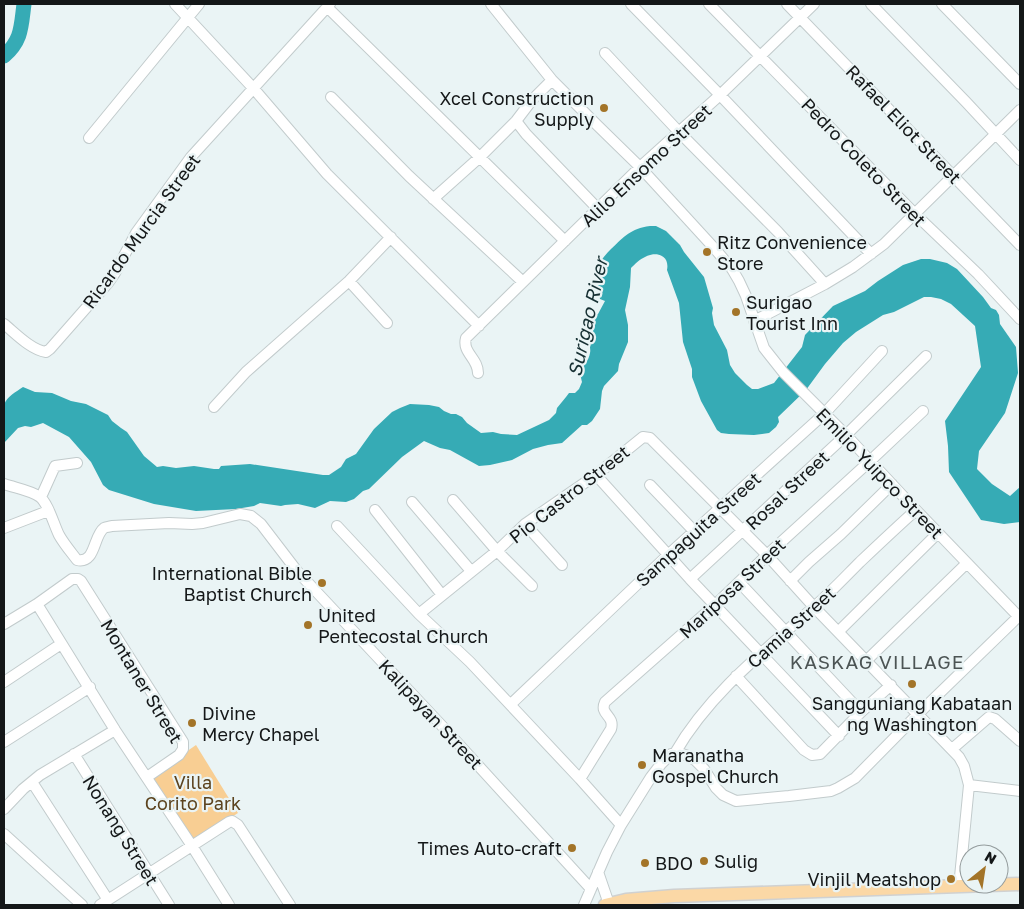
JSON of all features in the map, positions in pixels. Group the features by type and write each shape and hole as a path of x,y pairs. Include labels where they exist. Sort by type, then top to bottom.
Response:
{"main road":[{"path":"607,904 626,900 674,896 959,887"}],"street":[{"path":"175,4 254,89 327,174 479,326"},
{"path":"89,138 199,4"},
{"name":"Emilio Yuipco Street","path":"491,4 552,80 640,167 716,249 732,269 742,289 764,348 783,372 846,435 967,564 1020,616"},
{"path":"632,4 872,254"},
{"name":"Pedro Coleto Street","path":"709,4 915,214 978,274 1020,319"},
{"name":"Rafael Eliot Street","path":"788,4 1020,245"},
{"name":"Alilo Ensomo Street","path":"478,373 477,365 464,344 466,338 640,167 720,95 814,4"},
{"path":"871,4 1020,160"},
{"path":"942,4 1020,84"},
{"path":"329,5 565,241"},
{"name":"Ricardo Murcia Street","path":"4,324 41,351 46,352 50,349 108,283 136,233 191,157 329,5"},
{"path":"604,53 778,232 825,284"},
{"path":"433,199 480,157 516,121 532,100 552,80"},
{"path":"330,97 433,199 523,282"},
{"path":"754,320 825,284 872,254 1020,110"},
{"path":"516,121 526,134 598,209"},
{"path":"214,407 246,372 349,281 391,237"},
{"path":"349,281 387,323"},
{"name":"Sampaguita Street","path":"511,704 668,555 824,414 882,351"},
{"name":"Rosal Street","path":"690,579 846,435 926,356"},
{"name":"Mariposa Street","path":"580,779 611,729 611,720 603,706 605,702 716,605 923,411"},
{"name":"Pio Castro Street","path":"419,614 497,551 525,524 596,475 638,440 643,437 650,438 743,531 952,749 964,766 969,785"},
{"path":"41,497 54,466 77,463"},
{"path":"596,475 690,579 839,736"},
{"path":"4,484 29,491 41,497 46,503 48,511 4,528"},
{"path":"790,581 892,484"},
{"path":"650,485 694,531"},
{"path":"453,500 497,551 532,586"},
{"path":"412,502 471,571"},
{"path":"375,510 442,595"},
{"name":"Camia Street","path":"584,905 621,825 660,764 667,757 675,753 692,728 736,676 814,607 916,510"},
{"name":"Kalipayan Street","path":"48,511 59,534 71,552 77,560 82,561 95,548 100,533 104,528 169,523 192,524 240,514 251,516 261,524 308,584 444,727 591,889"},
{"path":"525,524 562,565"},
{"path":"337,526 419,614 511,704 621,825"},
{"path":"839,631 938,533"},
{"path":"866,660 967,564"},
{"name":"Montaner Street","path":"37,604 72,579 78,579 183,742 183,749 179,755 147,777"},
{"path":"740,582 862,712"},
{"path":"4,624 37,604 115,730 229,905"},
{"path":"675,753 695,760 723,795 736,801 831,790 855,778 918,714 1020,616"},
{"path":"4,682 61,644"},
{"path":"736,676 804,750 812,755 820,754 891,685"},
{"path":"4,742 90,687"},
{"path":"952,749 989,717 1020,741"},
{"path":"4,809 32,782 115,730"},
{"name":"Nonang Street","path":"74,754 169,905"},
{"path":"32,782 104,903 232,821 236,823 290,905"},
{"path":"963,844 969,785 1020,791"},
{"path":"4,834 82,905"},
{"path":"598,872 607,904"}],"green space":[{"name":"Villa Corito Park","path":"196,745 238,813 192,843 150,777"}],"water":[{"path":"656,226 666,231 680,245 704,277 713,308 714,325 727,350 730,365 735,373 752,389 758,389 774,383 802,347 805,335 833,306 865,291 903,265 921,259 930,259 947,263 957,269 991,308 996,310 999,315 1000,324 1016,347 1018,373 1005,413 979,451 977,469 992,484 1010,496 1020,487 1020,522 1004,524 981,520 949,472 945,421 981,367 975,326 951,304 941,299 924,297 894,312 883,315 856,332 843,343 806,390 778,417 779,422 769,433 754,435 721,433 717,430 701,401 692,377 692,369 683,342 679,303 667,270 666,261 661,256 654,254 643,258 631,268 630,287 625,310 628,325 628,342 618,371 604,386 600,409 592,421 587,425 582,425 562,443 533,449 512,460 479,466 450,450 424,441 402,457 369,489 346,502 330,501 315,508 298,504 281,506 260,503 236,509 196,511 154,504 109,490 103,485 91,462 69,437 43,423 31,427 18,428 4,443 5,402 23,387 35,392 52,393 71,401 86,404 108,415 112,421 127,432 144,456 157,467 176,468 194,466 219,469 221,466 250,464 329,475 341,467 346,459 356,454 374,429 392,412 410,404 439,407 444,411 462,417 481,433 493,432 517,435 549,420 569,393 575,393 579,389 582,382 581,372 590,353 593,317 598,314 605,301 600,299 597,268 607,253 624,237 637,229"}],"waterway":[{"path":"4,56 20,33 24,4"}],"place":[{"name":"Xcel Construction Supply","path":"604,108"},
{"name":"Ritz Convenience Store","path":"707,252"},
{"name":"Surigao Tourist Inn","path":"736,312"},
{"name":"International Bible Baptist Church","path":"322,583"},
{"name":"United Pentecostal Church","path":"308,625"},
{"name":"Sangguniang Kabataan ng Washington","path":"912,684"},
{"name":"Divine Mercy Chapel","path":"192,723"},
{"name":"Maranatha Gospel Church","path":"642,765"},
{"name":"Times Auto-craft","path":"572,848"},
{"name":"Sulig","path":"704,861"},
{"name":"BDO","path":"645,863"},
{"name":"Vinjil Meatshop","path":"951,879"}],"district":[{"name":"KASKAG VILLAGE","path":"877,661"}],"water label":[{"name":"Surigao River","path":"587,317"}]}
